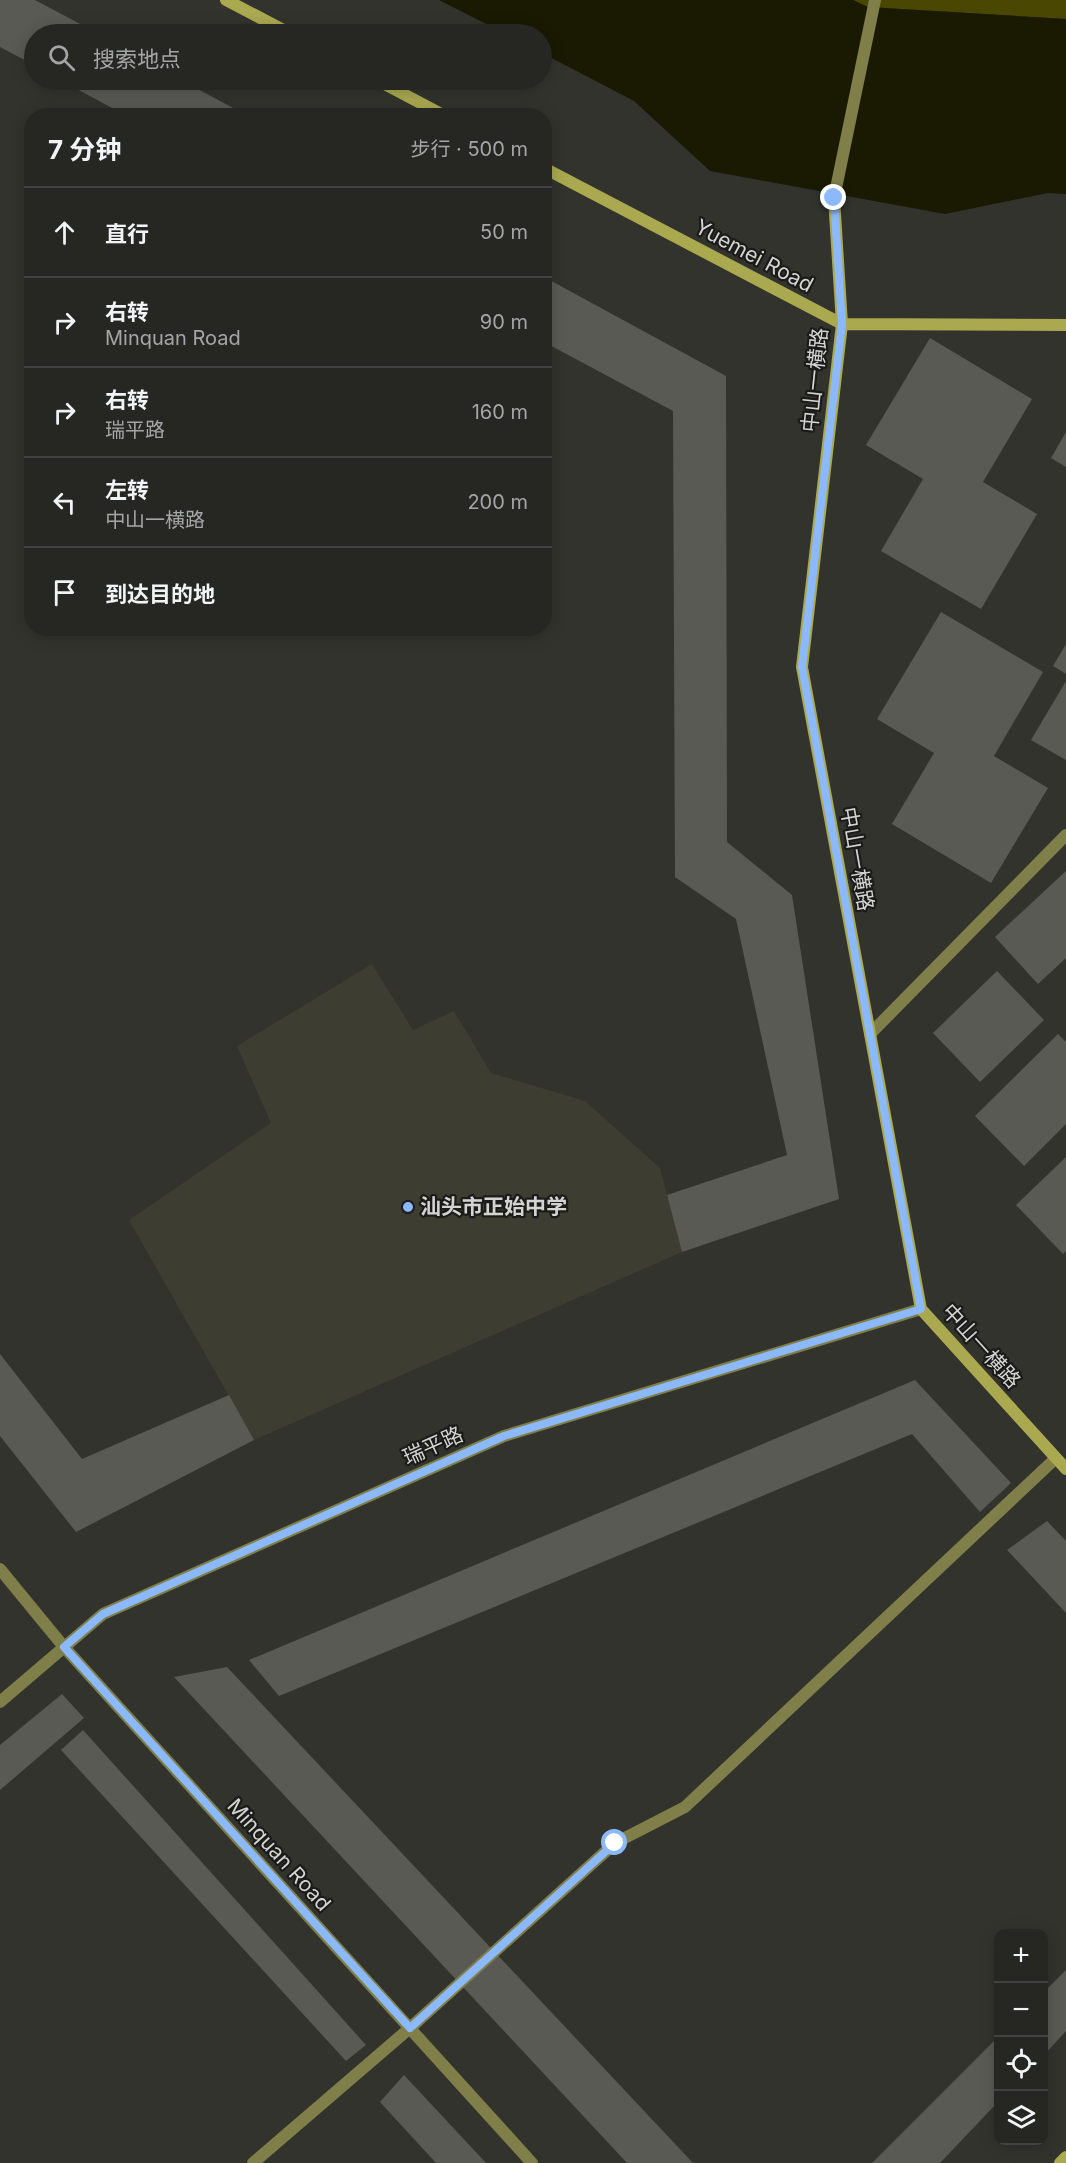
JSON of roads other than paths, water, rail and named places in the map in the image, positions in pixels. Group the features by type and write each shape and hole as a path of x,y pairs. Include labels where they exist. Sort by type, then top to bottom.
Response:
{"street":[{"path":"226,0 272,24"},
{"name":"中山一横路","path":"875,0 834,198 842,324 802,667 921,1309 1066,1469"},
{"path":"396,90 430,108"},
{"name":"Yuemei Road","path":"552,172 842,324 1066,326"},
{"path":"870,1034 1066,835"},
{"name":"瑞平路","path":"0,1702 103,1614 504,1436 921,1309"},
{"path":"253,2163 410,2028 615,1843 685,1807 1056,1458"},
{"name":"Minquan Road","path":"0,1569 64,1647 532,2163"},
{"path":"1060,2163 1066,2157"}],"place":[{"name":"汕头市正始中学","path":"408,1207"}]}
